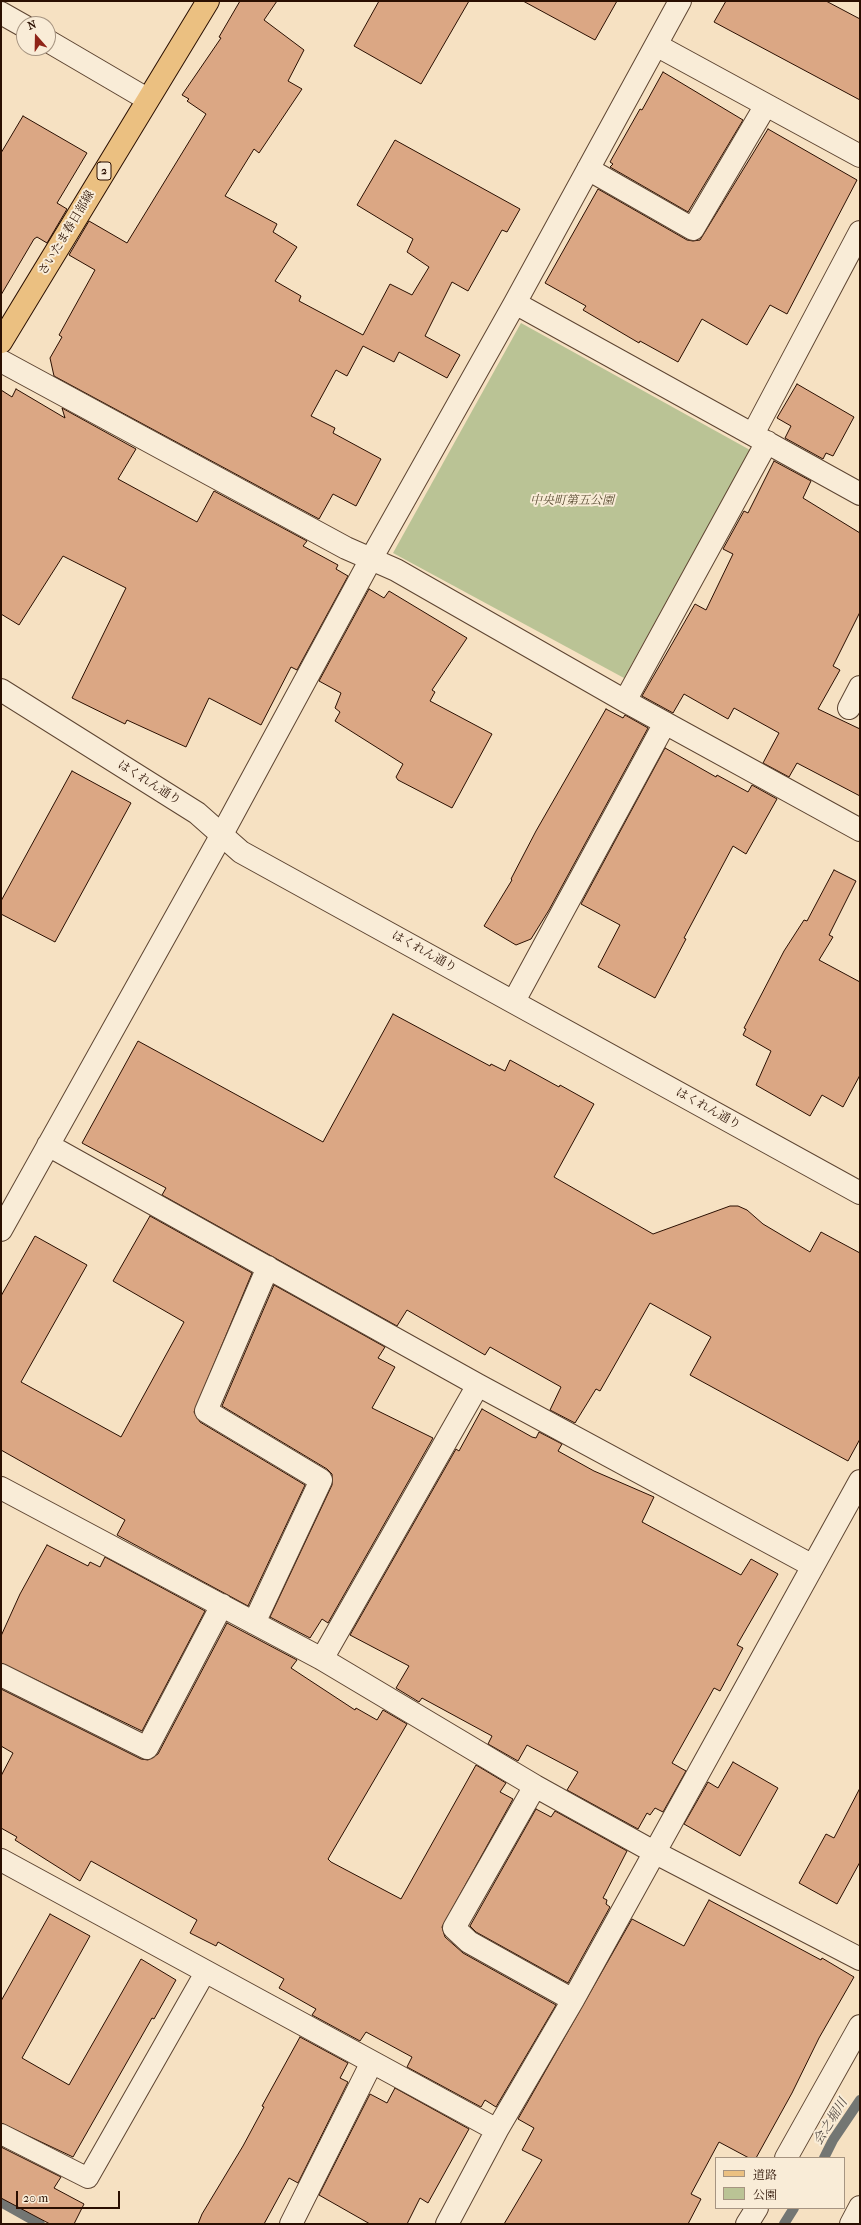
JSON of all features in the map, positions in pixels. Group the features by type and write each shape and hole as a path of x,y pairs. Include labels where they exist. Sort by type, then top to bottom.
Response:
{"main road":[{"name":"さいたま春日部線","path":"1,342 147,99 208,1"}],"street":[{"path":"1,1230 221,836 371,559 515,303 680,1"},
{"path":"1,13 16,21"},
{"path":"656,45 860,156"},
{"path":"56,46 147,99"},
{"path":"588,169 693,229 766,105"},
{"path":"625,702 760,438 860,232"},
{"path":"515,303 860,494"},
{"path":"1,361 346,548 396,570 625,702 860,830"},
{"path":"849,708 860,686"},
{"name":"はくれん通り","path":"1,690 197,813 221,836 241,852 514,1001 860,1194"},
{"path":"514,1001 665,723"},
{"path":"48,1145 478,1385 813,1566"},
{"path":"254,1623 321,1480 206,1411 268,1267"},
{"path":"322,1659 478,1385"},
{"path":"447,2224 498,2130 573,2000 860,1481"},
{"path":"1,1488 322,1659 535,1786 654,1852 860,1960"},
{"path":"1,1675 147,1748 222,1605"},
{"path":"535,1786 454,1928 469,1942 573,2000"},
{"path":"1,1860 498,2130"},
{"path":"787,2157 860,2026"},
{"path":"291,2224 372,2062"},
{"path":"851,2224 860,2207"},
{"path":"747,2224 756,2209"}],"lane":[{"path":"1,2134 88,2178 206,1971"}],"green space":[{"name":"中央町第五公園","path":"521,323 750,450 624,678 393,553"}],"building":[{"path":"240,1 277,1 264,20 304,50 288,81 302,89 259,153 254,149 225,196 277,224 273,232 297,247 275,281 301,296 299,301 363,335 390,284 412,295 429,267 407,252 413,239 357,205 395,140 520,209 507,232 502,230 468,291 452,282 425,336 460,355 447,378 399,352 394,362 363,346 347,376 336,370 311,416 335,428 333,433 381,459 356,506 333,494 319,519 54,376 50,358 62,337 59,335 95,270 69,255 89,221 127,243 206,114 187,101 189,99 182,95 221,38 219,37"},
{"path":"379,1 469,1 421,84 354,46"},
{"path":"523,1 617,1 595,40"},
{"path":"726,1 826,1 860,19 860,100 714,22"},
{"path":"663,72 743,120 688,212 610,167 613,164 610,162"},
{"path":"23,116 87,153 57,203 67,209 47,243 37,237 34,239 1,295 1,153"},
{"path":"768,129 857,180 787,314 770,305 747,345 702,319 678,362 640,341 639,343 583,310 586,306 545,283 598,189 687,240 700,240"},
{"path":"797,384 854,417 833,456 826,453 823,459 785,438 791,426 777,418"},
{"path":"16,389 65,418 62,408 136,449 118,479 197,522 214,491 307,541 303,546 338,565 336,569 348,576 297,670 291,667 261,725 209,698 186,747 127,720 125,724 72,698 126,588 63,556 19,625 1,614 1,390 12,397"},
{"path":"774,461 811,481 803,498 860,533 860,612 833,666 840,670 818,709 860,729 860,796 797,763 789,777 763,763 779,733 734,708 728,719 684,694 673,713 642,696 695,604 706,610 733,554 723,549 744,511 748,513"},
{"path":"369,589 384,598 389,591 467,638 432,690 435,692 430,701 492,734 452,808 398,780 396,777 403,764 335,721 340,712 335,708 341,693 319,681"},
{"path":"606,709 623,718 625,715 648,728 549,910 531,939 516,945 484,926 512,880 511,879 536,831"},
{"path":"665,748 716,777 717,775 748,792 752,785 777,799 746,854 733,846 684,938 686,939 655,998 598,967 620,925 581,904"},
{"path":"72,771 131,803 55,942 1,914 1,901"},
{"path":"834,870 856,881 829,935 833,937 819,960 860,982 860,1075 843,1107 822,1095 810,1116 756,1085 771,1051 743,1035 746,1029 744,1028 784,951 804,920 807,921"},
{"path":"393,1014 490,1066 491,1064 505,1071 510,1060 594,1104 554,1177 653,1234 730,1206 738,1206 747,1210 763,1224 810,1252 821,1232 860,1253 860,1439 848,1461 690,1375 711,1337 650,1303 600,1391 596,1389 575,1423 550,1410 561,1387 490,1347 485,1355 407,1310 397,1326 162,1195 166,1188 82,1143 138,1041 323,1142"},
{"path":"150,1216 252,1273 194,1412 200,1422 305,1485 248,1606 117,1535 125,1520 1,1450 1,1296 35,1236 87,1265 21,1382 121,1437 184,1322 113,1281"},
{"path":"274,1285 385,1347 378,1358 395,1367 372,1408 433,1438 328,1623 322,1619 310,1638 270,1617 332,1485 332,1474 327,1469 222,1406"},
{"path":"482,1409 532,1437 536,1438 539,1432 562,1444 558,1451 594,1471 654,1497 642,1522 741,1575 751,1559 778,1574 737,1645 743,1648 720,1691 714,1688 672,1763 686,1771 663,1812 655,1808 650,1815 647,1813 638,1829 567,1790 578,1772 527,1745 518,1761 488,1744 492,1736 422,1698 419,1702 396,1688 409,1666 350,1635 456,1449 459,1451"},
{"path":"47,1545 88,1566 90,1562 100,1567 105,1557 205,1611 142,1731 1,1663 1,1636 20,1594"},
{"path":"227,1623 297,1660 291,1668 355,1710 356,1708 377,1720 383,1710 407,1724 328,1859 331,1862 401,1899 476,1765 506,1783 500,1792 513,1799 442,1927 445,1937 463,1953 556,2005 496,2107 485,2100 481,2107 407,2067 412,2057 366,2032 360,2041 312,2015 316,2009 279,1988 284,1979 218,1942 216,1946 190,1933 197,1920 91,1861 80,1881 15,1840 17,1837 1,1828 1,1776 13,1753 1,1746 1,1689 141,1759 148,1760 158,1754"},
{"path":"733,1762 778,1788 740,1856 684,1824 708,1782 718,1788"},
{"path":"860,1788 860,1862 837,1904 799,1883 826,1834 834,1838"},
{"path":"536,1809 551,1817 555,1811 627,1851 603,1898 607,1900 606,1904 610,1907 568,1983 476,1932 470,1926"},
{"path":"709,1900 821,1960 822,1958 854,1977 819,2038 792,2093 757,2157 747,2157 719,2142 691,2194 701,2199 688,2224 504,2224 542,2160 522,2150 534,2128 518,2119 632,1919 684,1946"},
{"path":"50,1914 90,1936 22,2058 69,2085 141,1959 176,1980 154,2019 152,2018 73,2157 1,2123 1,2001"},
{"path":"300,2037 348,2063 340,2078 348,2082 298,2183 289,2178 264,2224 198,2224 202,2214 243,2146 264,2107 262,2106"},
{"path":"395,2088 469,2129 428,2203 420,2198 407,2224 370,2224 319,2195 370,2094 387,2103"},
{"path":"1,2147 61,2177 54,2188 84,2204 74,2224 50,2224 1,2198"}],"waterway":[{"name":"会之堀川","path":"824,2157 833,2140 860,2100"},
{"name":"会之堀川","path":"1,2202 40,2224"},
{"name":"会之堀川","path":"784,2224 793,2209"}]}
